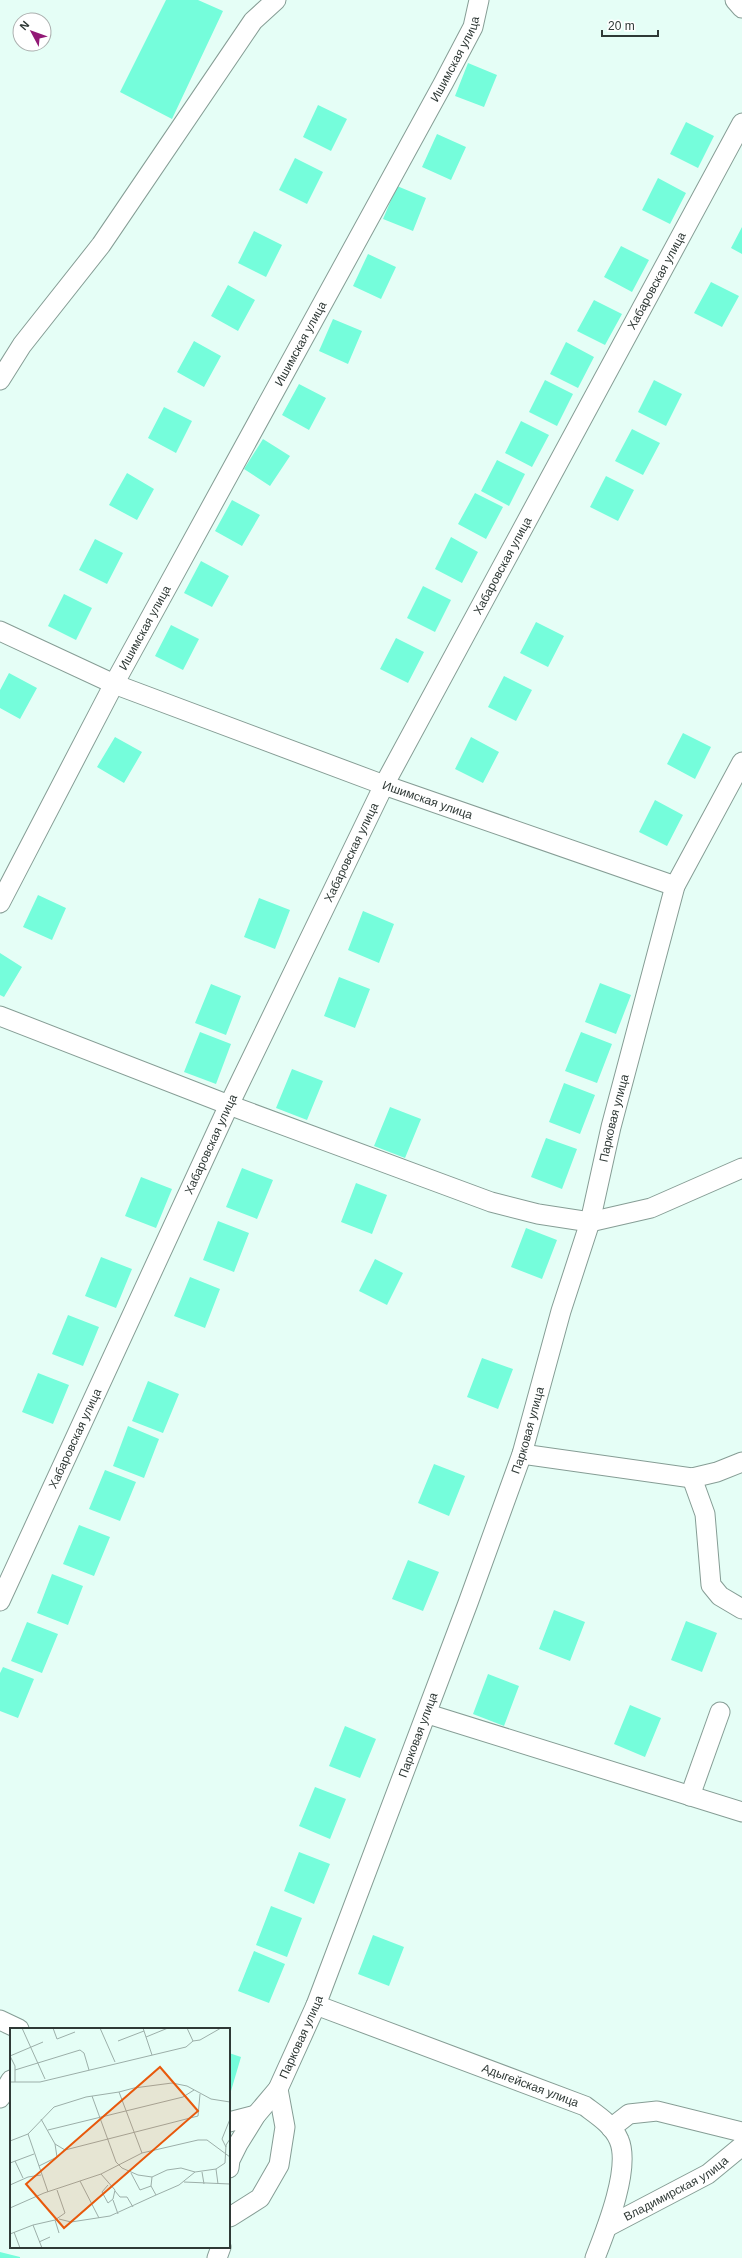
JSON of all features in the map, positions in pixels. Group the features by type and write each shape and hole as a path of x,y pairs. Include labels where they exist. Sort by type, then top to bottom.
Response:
{"street":[{"path":"0,380 22,345 101,245 253,21 276,0"},
{"name":"Ишимская улица","path":"0,903 114,684 444,82 473,27 479,0"},
{"path":"735,0 742,8"},
{"name":"Хабаровская улица","path":"0,1601 229,1105 384,785 742,124"},
{"name":"Ишимская улица","path":"0,631 114,684 384,785 675,886"},
{"name":"Парковая улица","path":"230,2160 256,2115 278,2089 316,2004 428,1714 522,1454 561,1311 590,1222 611,1126 675,886 742,762"},
{"path":"0,1016 229,1105 491,1202 538,1214 590,1222 651,1208 742,1168"},
{"path":"522,1454 692,1478 717,1472 742,1462"},
{"path":"692,1478 705,1514 711,1585 720,1596 742,1608"},
{"path":"690,1796 720,1712"},
{"path":"428,1714 742,1812"},
{"name":"Адыгейская улица","path":"316,2004 585,2106 605,2120 620,2140 623,2172 607,2227 595,2258"},
{"path":"0,2020 17,2028"},
{"path":"0,2098 10,2082"},
{"name":"Парковая улица","path":"230,2216 260,2198 279,2165 285,2127 278,2089"},
{"path":"0,2103 10,2100"},
{"path":"611,2128 629,2114 657,2110 742,2132"},
{"path":"230,2122 256,2115"},
{"name":"Владимирская улица","path":"607,2227 708,2174 742,2146"},
{"path":"217,2258 221,2248"}],"building":[{"path":"166,0 198,0 223,11 172,119 120,92"},
{"path":"468,63 497,75 484,107 455,96"},
{"path":"318,105 347,119 331,151 303,137"},
{"path":"686,122 714,136 698,168 670,154"},
{"path":"437,134 466,147 451,180 422,167"},
{"path":"295,158 323,172 307,204 279,190"},
{"path":"658,178 686,193 670,224 642,210"},
{"path":"397,186 426,198 413,231 383,219"},
{"path":"742,227 742,254 731,248"},
{"path":"254,231 282,245 266,277 238,263"},
{"path":"621,246 649,260 632,292 604,277"},
{"path":"368,254 396,267 381,299 353,286"},
{"path":"711,282 739,296 722,327 694,313"},
{"path":"228,285 255,300 238,331 211,316"},
{"path":"594,300 622,314 605,345 577,331"},
{"path":"333,319 362,331 348,364 319,351"},
{"path":"194,341 221,356 204,387 177,372"},
{"path":"566,342 594,357 578,388 550,374"},
{"path":"545,380 573,394 557,426 529,412"},
{"path":"654,380 682,394 666,426 638,412"},
{"path":"299,384 326,398 309,430 282,415"},
{"path":"164,407 192,421 176,453 148,438"},
{"path":"521,421 549,435 532,467 505,453"},
{"path":"632,429 660,443 643,475 615,461"},
{"path":"263,439 290,456 270,486 244,469"},
{"path":"497,460 525,474 509,506 481,491"},
{"path":"127,473 154,489 137,520 109,505"},
{"path":"606,476 634,490 618,521 590,507"},
{"path":"475,493 503,507 486,539 458,524"},
{"path":"232,500 260,515 242,546 215,531"},
{"path":"451,537 478,552 462,583 435,569"},
{"path":"95,539 123,553 107,584 79,570"},
{"path":"201,561 229,576 212,607 184,593"},
{"path":"423,586 451,600 435,632 407,618"},
{"path":"64,594 92,608 76,640 48,626"},
{"path":"536,622 564,636 548,667 520,653"},
{"path":"171,625 199,639 183,670 155,656"},
{"path":"396,638 424,652 408,683 380,669"},
{"path":"9,673 37,688 20,719 0,708 0,690"},
{"path":"504,676 532,690 516,721 488,707"},
{"path":"683,733 711,747 695,779 667,764"},
{"path":"115,737 142,752 124,783 97,767"},
{"path":"471,737 499,752 483,783 455,769"},
{"path":"655,800 683,815 667,846 639,832"},
{"path":"38,895 66,908 52,940 23,927"},
{"path":"259,898 290,910 275,949 244,937"},
{"path":"363,911 394,924 379,963 348,950"},
{"path":"0,953 22,967 4,997 0,995"},
{"path":"339,977 370,989 355,1028 324,1016"},
{"path":"600,983 631,995 616,1034 585,1022"},
{"path":"211,984 241,996 226,1035 195,1023"},
{"path":"200,1032 231,1044 216,1084 184,1072"},
{"path":"581,1032 612,1044 597,1083 565,1071"},
{"path":"292,1069 323,1081 307,1120 276,1108"},
{"path":"564,1083 595,1095 580,1134 549,1122"},
{"path":"390,1107 421,1119 405,1158 374,1146"},
{"path":"546,1138 577,1149 562,1189 531,1177"},
{"path":"242,1168 273,1180 257,1219 226,1207"},
{"path":"141,1177 172,1189 156,1228 125,1216"},
{"path":"356,1183 387,1195 372,1234 341,1222"},
{"path":"218,1221 249,1233 234,1272 203,1260"},
{"path":"526,1228 557,1240 542,1279 511,1267"},
{"path":"101,1257 132,1269 116,1308 85,1296"},
{"path":"375,1259 403,1273 387,1305 359,1291"},
{"path":"190,1277 220,1289 205,1328 174,1316"},
{"path":"68,1315 99,1327 83,1366 52,1354"},
{"path":"482,1358 513,1369 498,1409 467,1397"},
{"path":"38,1373 69,1385 53,1424 22,1412"},
{"path":"148,1381 179,1394 163,1433 132,1421"},
{"path":"128,1426 159,1439 144,1478 113,1466"},
{"path":"434,1464 465,1476 449,1516 418,1503"},
{"path":"105,1470 136,1482 120,1521 89,1509"},
{"path":"79,1525 110,1537 94,1576 63,1564"},
{"path":"408,1560 439,1572 423,1611 392,1599"},
{"path":"52,1574 83,1586 68,1625 37,1613"},
{"path":"554,1610 585,1622 570,1661 539,1649"},
{"path":"686,1621 717,1633 702,1672 671,1660"},
{"path":"27,1622 58,1634 42,1673 11,1661"},
{"path":"3,1667 34,1679 18,1718 0,1711 0,1673"},
{"path":"488,1674 519,1686 504,1726 473,1714"},
{"path":"630,1705 661,1718 645,1757 614,1744"},
{"path":"345,1726 376,1739 360,1778 329,1766"},
{"path":"315,1787 346,1799 330,1839 299,1826"},
{"path":"299,1852 330,1864 314,1904 284,1891"},
{"path":"271,1906 302,1918 287,1957 256,1945"},
{"path":"373,1935 404,1947 389,1986 358,1974"},
{"path":"254,1951 285,1964 269,2003 238,1991"},
{"path":"230,2053 241,2057 230,2090"},
{"path":"0,2252 20,2257 20,2258 0,2258"}]}
